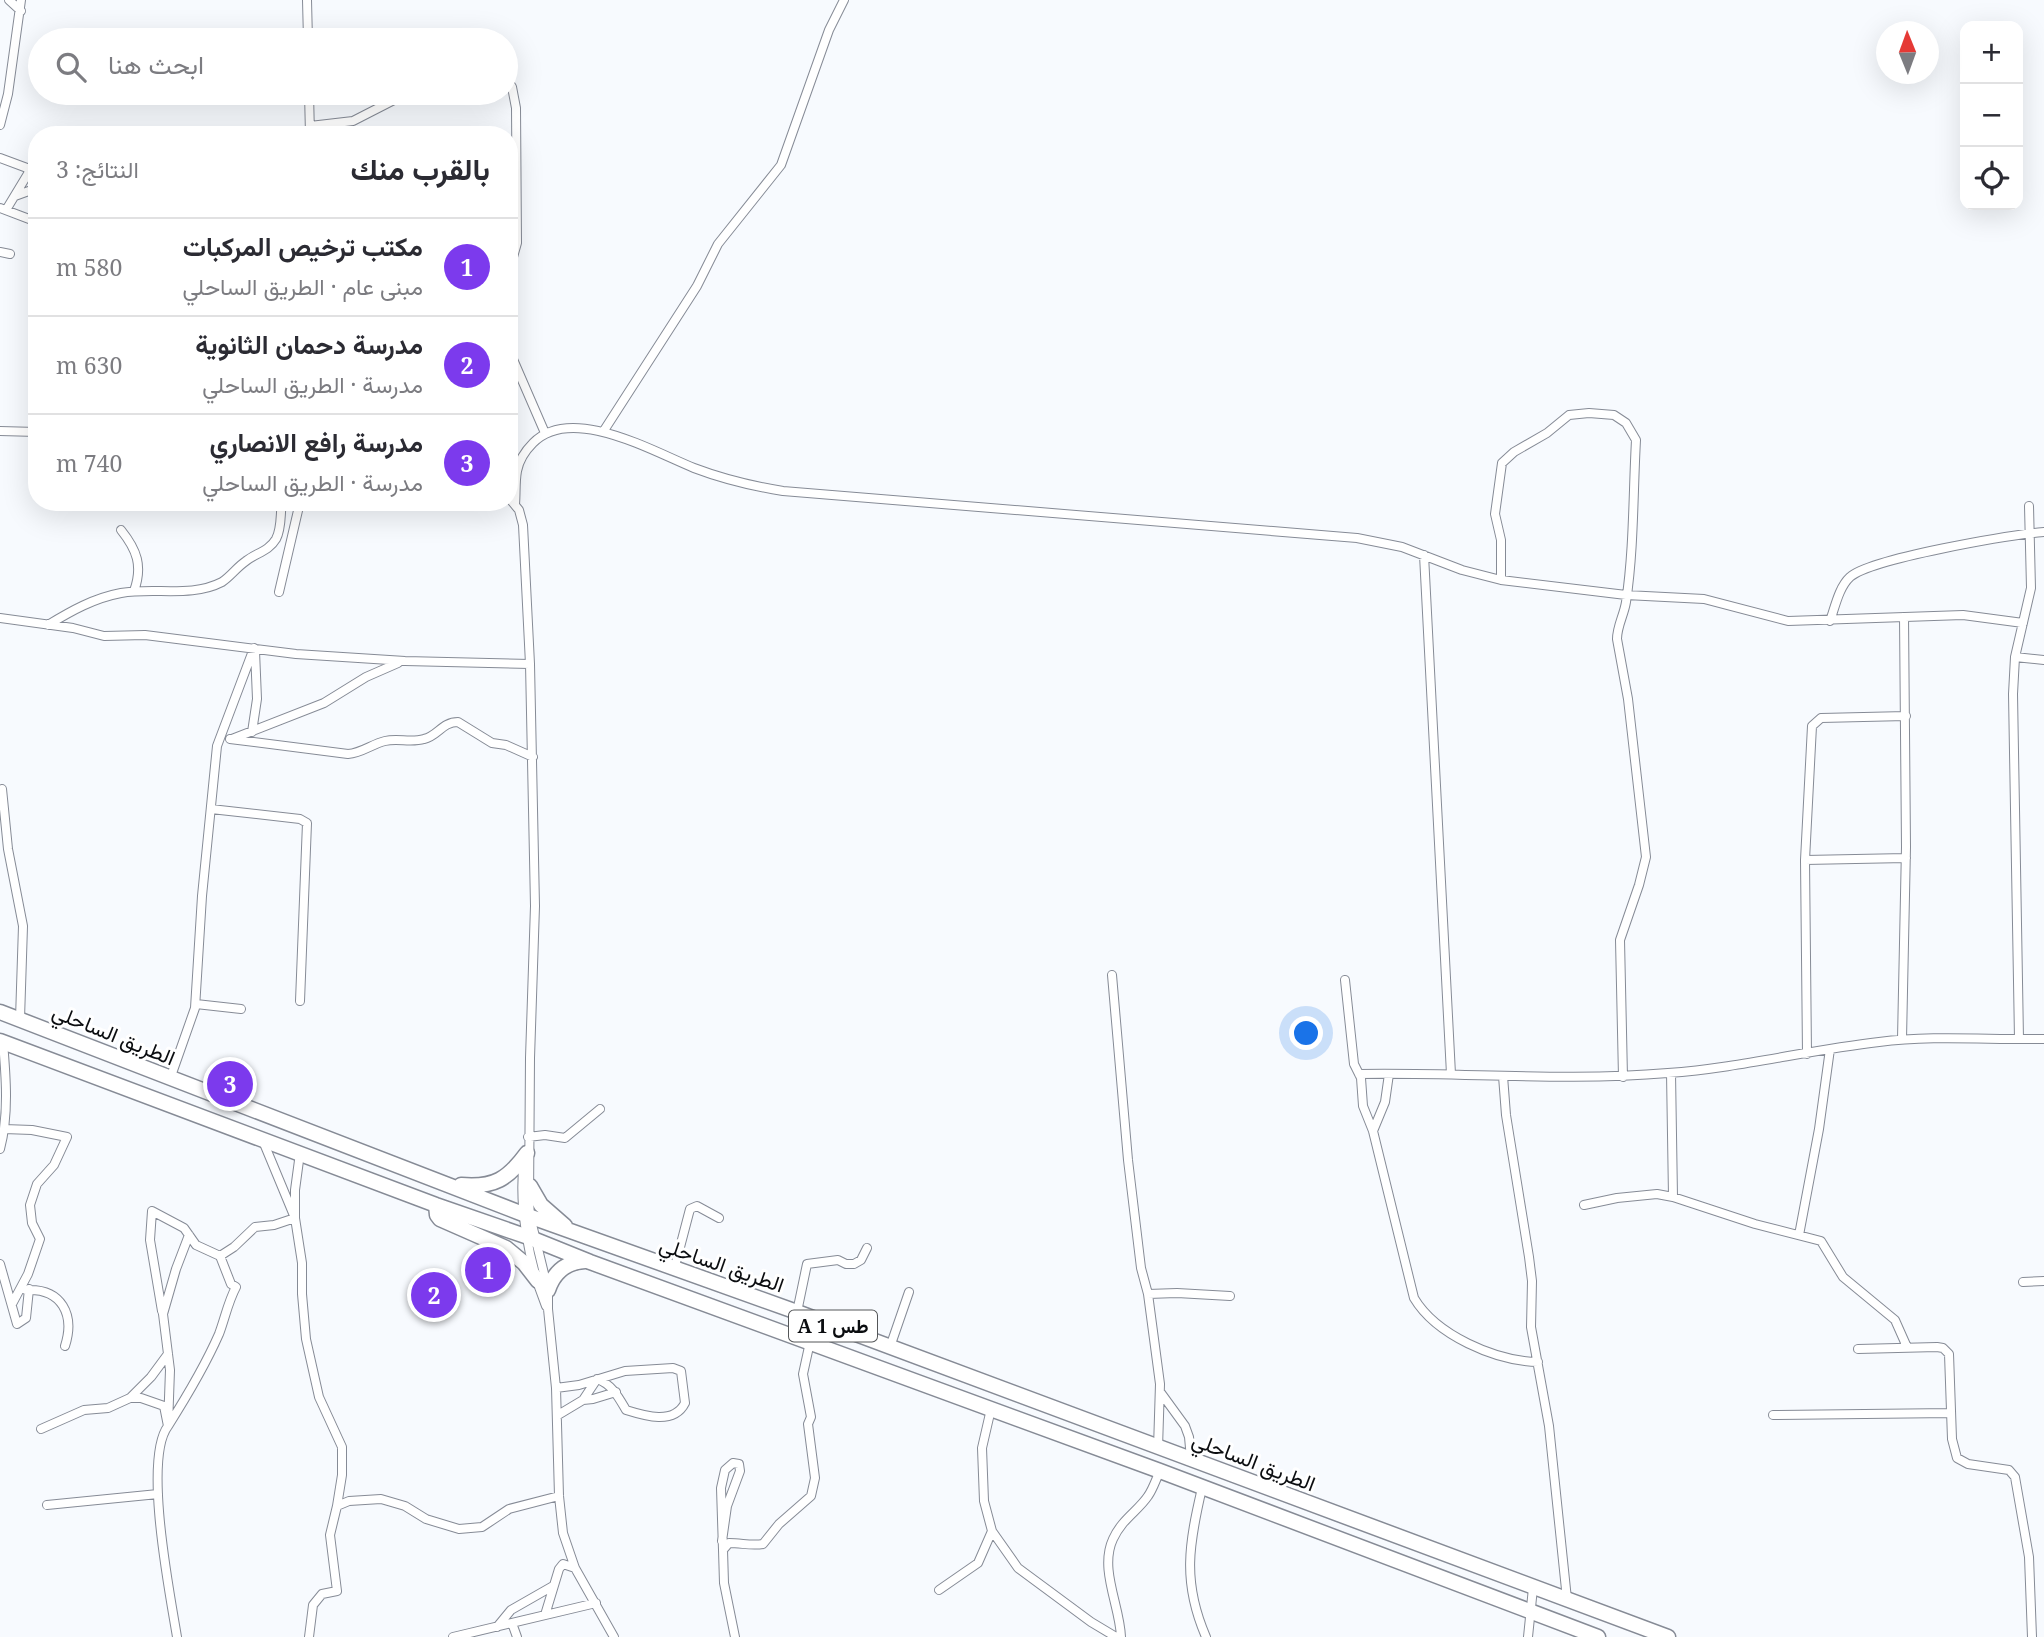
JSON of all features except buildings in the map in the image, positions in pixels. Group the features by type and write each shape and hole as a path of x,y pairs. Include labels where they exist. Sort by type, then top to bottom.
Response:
{"highway":[{"name":"الطريق الساحلي","path":"0,1012 526,1215 797,1312 1668,1637"},
{"name":"الطريق الساحلي","path":"1,1042 1160,1471 1598,1637"},
{"path":"442,1182 473,1186 493,1183 510,1174 528,1144"},
{"path":"530,1186 541,1205 571,1231"},
{"path":"436,1205 435,1210 440,1219 506,1248 524,1263 543,1286 566,1265 590,1262"}],"street":[{"path":"9,0 20,11"},
{"path":"0,125 8,93 21,0"},
{"path":"307,0 308,28"},
{"path":"603,432 697,286 718,244 781,165 829,30 844,0"},
{"path":"309,105 310,126"},
{"path":"330,126 354,121 384,105"},
{"path":"515,105 516,126"},
{"path":"0,158 28,170 15,196 3,209 28,219"},
{"path":"15,196 28,191"},
{"path":"0,252 10,254"},
{"path":"518,372 545,433"},
{"path":"1501,580 1502,540 1495,514 1502,463 1569,415 1614,415 1626,423 1636,440 1626,595 1617,639 1628,699 1646,856 1620,940 1623,1077"},
{"path":"518,468 524,453 545,433 578,426 603,432 712,475 783,491 1357,538 1380,541 1462,570 1501,580 1626,595 1704,599 1778,620 1830,621 1963,615 2023,623"},
{"path":"0,431 28,432"},
{"path":"2019,1039 2013,694 2015,657 2031,587 2029,506"},
{"path":"48,625 90,602 134,591 187,591 220,583 244,562 272,544 278,533 281,511"},
{"path":"279,592 298,511"},
{"path":"517,511 523,525 530,664 535,906 528,1144 530,1186 526,1215"},
{"path":"121,530 134,547 139,561 134,591"},
{"path":"1830,621 1842,587 1859,571 1905,558 2044,532"},
{"path":"1424,555 1451,1074"},
{"path":"1902,1040 1906,858 1904,617"},
{"path":"0,618 115,638 145,635 307,655 530,664"},
{"path":"252,732 257,682 254,648"},
{"path":"170,1079 192,1020 195,1004 217,746 254,648"},
{"path":"2015,657 2044,660"},
{"path":"217,746 324,704 366,677 405,661"},
{"path":"1807,1054 1805,860 1809,753 1814,722 1826,717 1906,716"},
{"path":"230,739 348,754 361,752 383,741 423,740 431,737 445,724 457,722 492,743 506,745 533,757"},
{"path":"2,789 5,829 23,926 20,1019"},
{"path":"211,809 300,818 307,823 300,1002"},
{"path":"1805,860 1906,858"},
{"path":"1112,975 1140,1268 1148,1294 1161,1393 1158,1448"},
{"path":"1345,980 1352,1054 1355,1069 1359,1074 1363,1106 1373,1131 1409,1286 1419,1306 1445,1329 1478,1350 1517,1361 1538,1363"},
{"path":"195,1004 241,1009"},
{"path":"1359,1074 1451,1074 1559,1079 1623,1077 1671,1073 1902,1040 2044,1039"},
{"path":"0,1149 4,1129 6,1081 1,1042"},
{"path":"1799,1235 1819,1129 1830,1049"},
{"path":"1671,1073 1673,1197"},
{"path":"1373,1131 1385,1102 1389,1074"},
{"path":"1503,1076 1506,1115 1529,1256 1532,1281 1531,1327 1556,1486 1567,1599"},
{"path":"528,1144 545,1135 565,1138 600,1110"},
{"path":"0,1264 17,1324 26,1318 24,1290 40,1239 32,1223 30,1205 37,1184 54,1165 67,1137 32,1130 4,1129"},
{"path":"262,1138 295,1218"},
{"path":"528,1144 521,1186 548,1309 558,1415 559,1496 563,1533 575,1568 614,1637"},
{"path":"300,1152 295,1190 295,1218 302,1263 306,1339 319,1396 342,1447 342,1475 330,1535 337,1591 321,1594 313,1605 309,1637"},
{"path":"1584,1205 1643,1194 1673,1197 1824,1244 1843,1277 1895,1320 1907,1348"},
{"path":"674,1270 690,1209 697,1206 719,1218"},
{"path":"168,1426 170,1370 150,1240 152,1211 184,1228 196,1245 220,1256 231,1284 236,1287 219,1333 196,1382 168,1426 164,1431 159,1449 160,1527 177,1637"},
{"path":"220,1256 256,1227 295,1218"},
{"path":"163,1314 189,1235"},
{"path":"532,1239 548,1309"},
{"path":"797,1312 807,1264 838,1260 854,1264 861,1260 867,1248"},
{"path":"2023,1282 2044,1281"},
{"path":"12,1304 24,1290 36,1289 55,1296 69,1315 69,1334 65,1346"},
{"path":"890,1347 909,1292"},
{"path":"1148,1294 1230,1296"},
{"path":"722,1545 744,1542 752,1546 763,1544 779,1524 811,1496 815,1478 808,1424 811,1417 803,1374 810,1342"},
{"path":"1858,1349 1937,1347 1943,1348 1949,1354 1952,1439 1957,1458 1968,1464 2009,1470 2015,1477 2029,1557 2032,1637"},
{"path":"41,1429 84,1410 108,1408 130,1398 152,1377 168,1354"},
{"path":"556,1388 625,1371 673,1368 681,1371 685,1403 677,1413 664,1417 646,1417 626,1410 615,1392 605,1382 597,1379"},
{"path":"558,1415 583,1399 597,1379"},
{"path":"583,1399 593,1399 615,1392"},
{"path":"1161,1393 1185,1426 1191,1459"},
{"path":"130,1398 141,1398 164,1406 168,1426"},
{"path":"991,1409 982,1448 984,1501 992,1531 1018,1568 1091,1622 1118,1637 1121,1623 1112,1594 1110,1546 1129,1514 1148,1497 1160,1471"},
{"path":"1773,1415 1951,1413"},
{"path":"722,1545 727,1506 740,1471 739,1464 733,1463 726,1470 721,1488 722,1545 724,1583 735,1637"},
{"path":"1202,1488 1189,1550 1191,1588 1206,1637"},
{"path":"47,1505 158,1494"},
{"path":"337,1506 349,1501 381,1499 405,1506 426,1519 459,1529 482,1527 509,1509 559,1496"},
{"path":"939,1590 978,1563 992,1531"},
{"path":"545,1615 559,1569 564,1564 575,1568"},
{"path":"497,1627 511,1609 554,1586"},
{"path":"1528,1637 1533,1588"},
{"path":"453,1637 596,1603"},
{"path":"512,1623 517,1637"}],"place":[{"name":"مدرسة رافع الانصاري","path":"230,1084"},
{"name":"مكتب ترخيص المركبات","path":"488,1270"},
{"name":"مدرسة دحمان الثانوية","path":"434,1295"}]}
